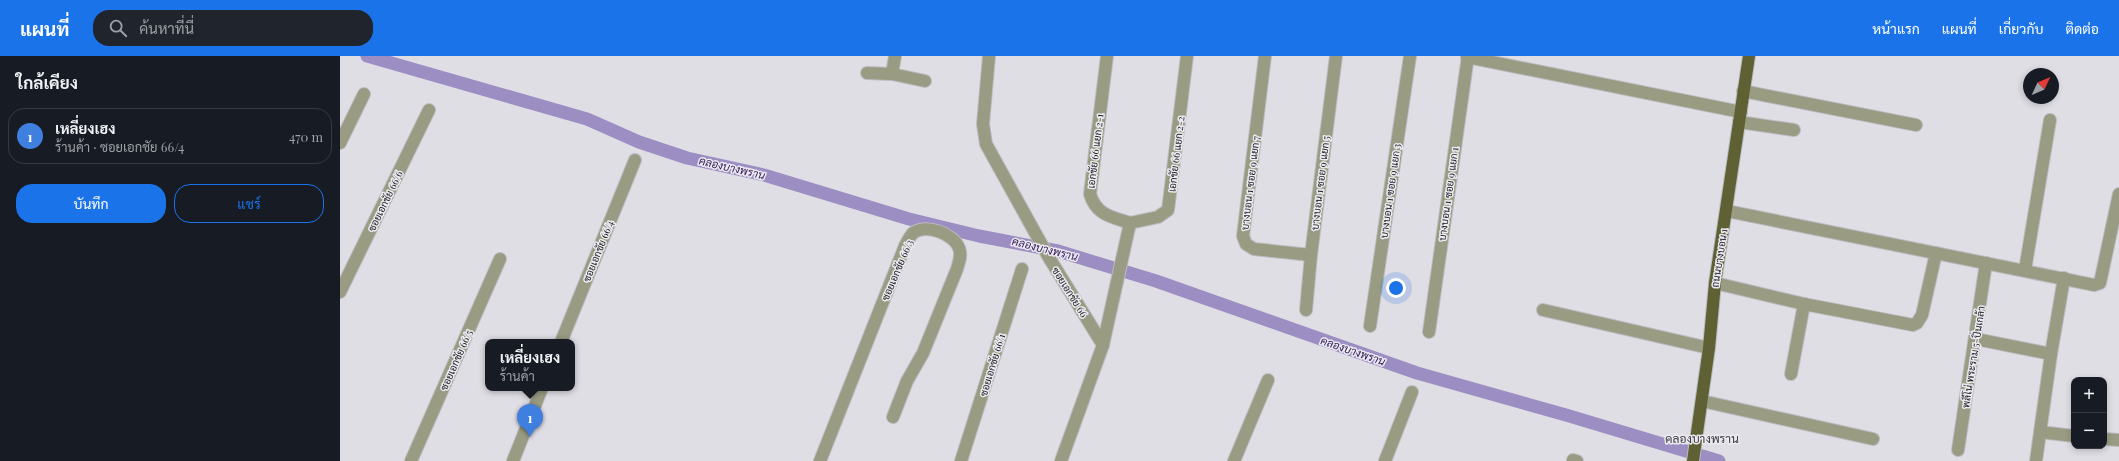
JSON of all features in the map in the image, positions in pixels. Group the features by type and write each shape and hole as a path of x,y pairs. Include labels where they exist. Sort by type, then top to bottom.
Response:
{"main road":[{"name":"ถนนบางบอน 1","path":"1693,461 1709,348 1715,283 1727,211 1749,56"}],"street":[{"path":"892,74 895,56"},
{"name":"ซอยเอกชัย 66","path":"989,56 983,124 986,144 1048,256 1103,345"},
{"name":"เอกชัย 66 แยก 2-1","path":"1107,56 1090,194 1098,210 1130,223"},
{"name":"เอกชัย 66 แยก 2-2","path":"1130,223 1158,217 1168,210 1187,56"},
{"name":"บางบอน 1 ซอย 9 แยก 7","path":"1265,56 1243,236 1246,244 1254,249 1311,255"},
{"name":"บางบอน 1 ซอย 9 แยก 5","path":"1306,310 1311,255 1336,56"},
{"name":"บางบอน 1 ซอย 9 แยก 3","path":"1370,326 1410,56"},
{"path":"1468,57 1794,130"},
{"name":"บางบอน 1 ซอย 9 แยก 1","path":"1429,332 1468,57"},
{"path":"867,74 892,74 924,81"},
{"path":"1743,91 1916,125"},
{"path":"340,144 364,94"},
{"name":"ซอยเอกชัย 66/6","path":"340,292 429,110"},
{"path":"2025,270 2050,120"},
{"name":"ซอยเอกชัย 66/4","path":"562,339 635,160"},
{"path":"1727,211 2094,285 2100,282 2119,194"},
{"path":"1061,461 1103,345 1130,223"},
{"name":"ซอยเอกชัย 66/3","path":"820,461 905,246 913,234 919,230 944,233 954,238 959,248 960,255 957,269 923,353 907,381 893,417"},
{"path":"1715,283 1804,304 1913,325 1920,320 1922,315 1936,253"},
{"name":"ซอยเอกชัย 66/5","path":"411,461 500,259"},
{"name":"พลีโน่ พระราม 5-ปิ่นเกล้า","path":"1958,450 1976,339 1986,263"},
{"name":"ซอยเอกชัย 66/1","path":"961,461 1022,269"},
{"path":"2036,461 2051,354 2064,278"},
{"path":"1792,374 1804,304"},
{"path":"1544,310 1709,348"},
{"path":"1976,339 2051,354"},
{"path":"1234,461 1268,380"},
{"path":"513,461 541,391"},
{"path":"1385,461 1412,392"},
{"path":"1702,401 1873,439"},
{"path":"2040,432 2071,436"},
{"path":"2107,439 2119,440"}],"waterway":[{"name":"คลองบางพราน","path":"367,56 587,119 639,142 687,158 764,175 909,219 979,236 1058,251 1156,281 1417,373 1566,415 1719,461"}],"place":[{"name":"เหลี่ยงเฮง","path":"530,437"}],"district":[{"name":"คลองบางพราน","path":"1702,439"}]}
